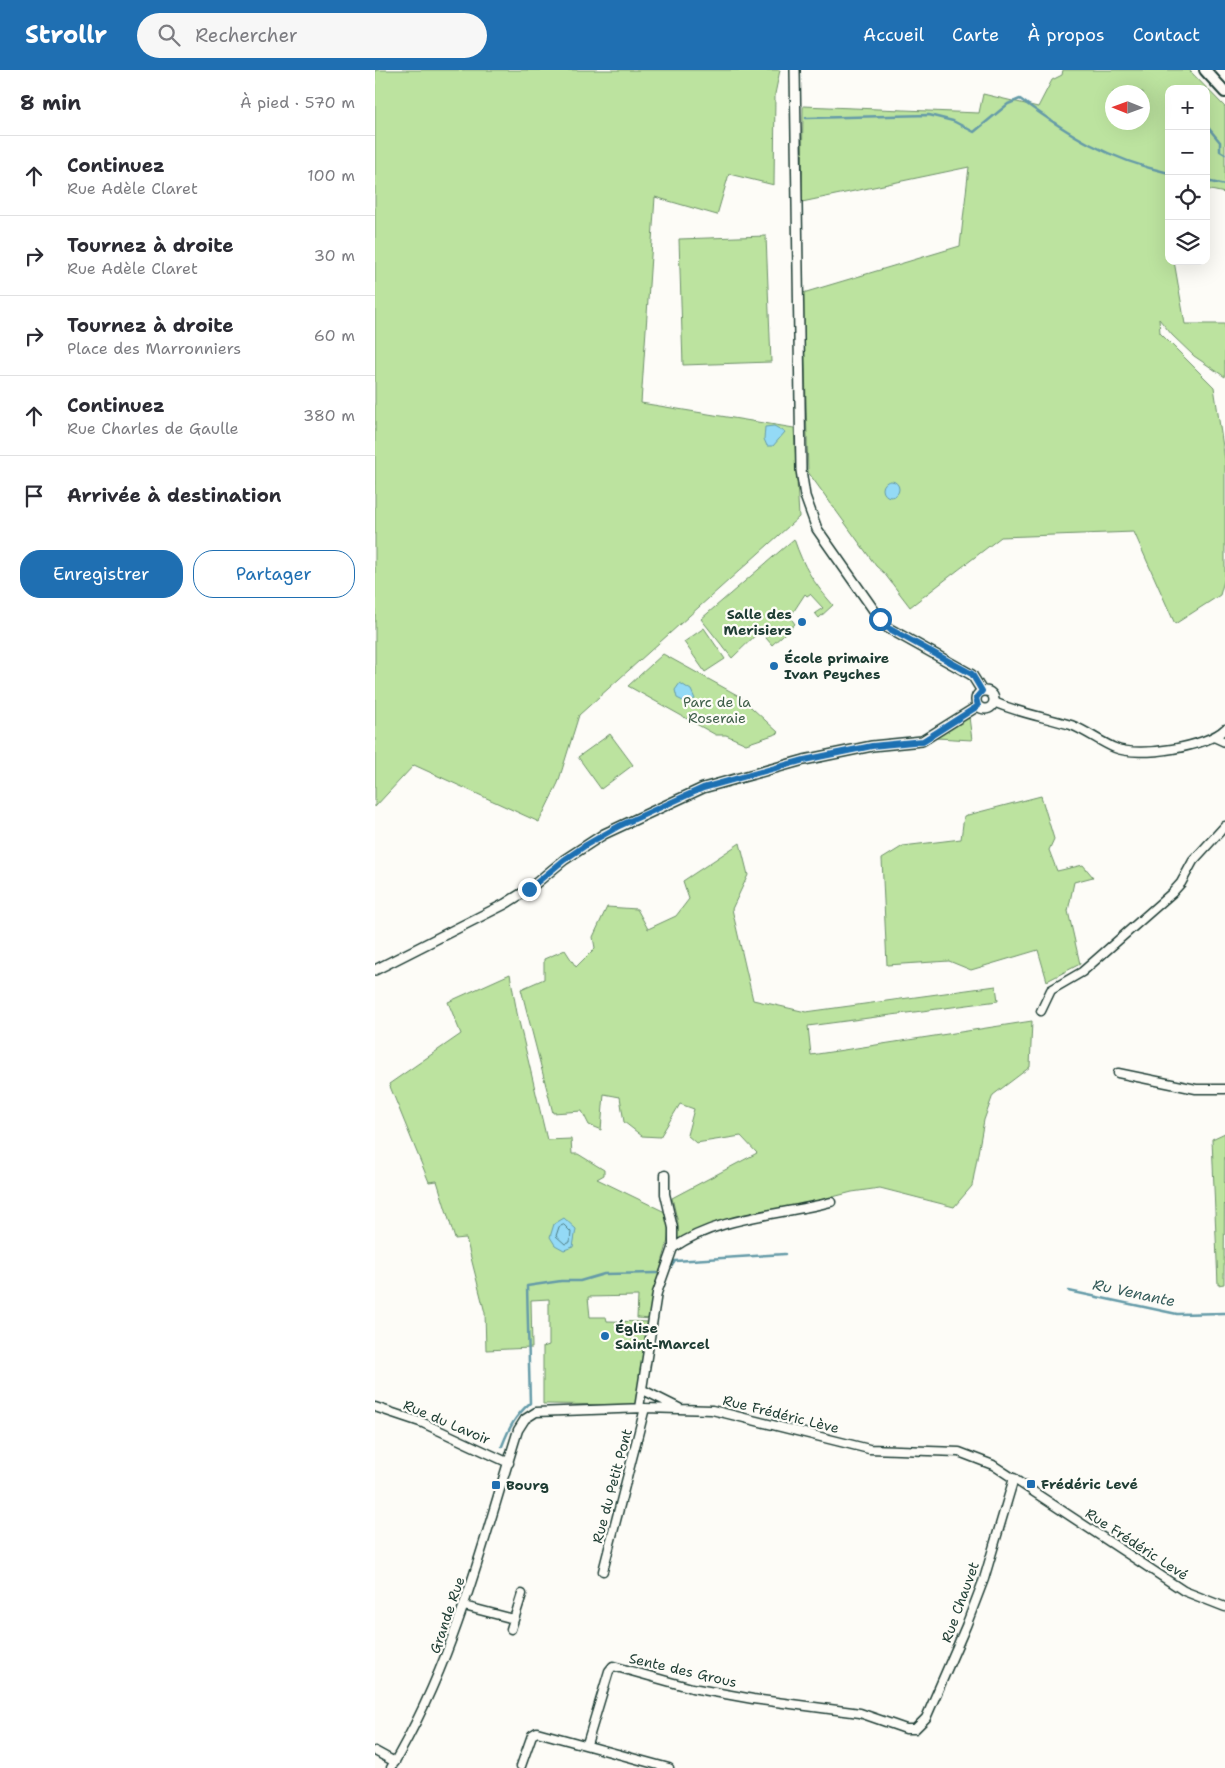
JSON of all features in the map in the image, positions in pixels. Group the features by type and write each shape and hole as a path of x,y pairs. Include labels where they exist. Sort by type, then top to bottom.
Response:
{"main road":[{"path":"1205,70 1225,92"}],"street":[{"path":"795,70 801,470 809,509 817,529 888,628 972,674 982,691"},
{"path":"982,691 990,692 994,702"},
{"path":"978,706 976,698 982,691"},
{"path":"978,706 987,709 994,702"},
{"path":"994,702 1071,725 1115,748 1127,752 1169,749 1214,737 1225,729"},
{"path":"375,970 505,904 529,889 564,860 604,834 703,788 804,760 872,746 923,741 978,706"},
{"path":"1214,737 1225,742"},
{"path":"1041,1011 1051,990 1082,972 1172,893 1181,883 1193,861 1225,826"},
{"path":"1118,1073 1197,1089 1225,1089"},
{"path":"665,1175 665,1194 673,1228 673,1248"},
{"path":"673,1248 704,1230 724,1224 831,1202"},
{"name":"Rue du Petit Pont","path":"603,1571 642,1408 657,1293 673,1248"},
{"path":"643,1390 680,1408"},
{"name":"Rue du Lavoir","path":"375,1407 423,1424 509,1463"},
{"name":"Rue Frédéric Lève","path":"509,1463 518,1430 525,1419 536,1412 680,1408 729,1413 869,1449 959,1452 993,1465 1014,1478"},
{"name":"Grande Rue","path":"393,1765 427,1702 464,1606 509,1463"},
{"name":"Rue Frédéric Levé","path":"1014,1478 1184,1591 1225,1607"},
{"name":"Rue Chauvet","path":"915,1728 926,1718 966,1626 983,1579 1014,1478"},
{"path":"511,1629 522,1594"},
{"path":"464,1606 514,1619"},
{"name":"Sente des Grous","path":"587,1744 609,1672 613,1666 692,1688 753,1699 860,1713 906,1729 915,1728"},
{"path":"521,1766 532,1735 537,1732 587,1744 669,1768"},
{"path":"375,1752 393,1765"}],"green space":[{"path":"375,70 780,70 775,94 774,185 729,174 717,215 655,197 641,403 794,428 799,517 579,715 558,783 539,822 414,765 375,807"},
{"path":"1063,70 1189,70 1204,85 1165,85 1165,265 1175,265 1185,324 1225,324 1225,377 1194,356 1172,335 1159,319 1160,333 1214,387 1225,460 1225,577 1220,595 1175,624 1134,532 1001,537 910,607 884,573 876,566 808,472 803,293 960,246 969,167 802,202 803,106 979,113 983,94 1038,107 1052,80 1062,75"},
{"path":"1210,92 1225,107 1225,193 1210,190"},
{"path":"766,236 771,362 683,365 679,239"},
{"path":"794,539 801,558 810,574 833,605 819,618 815,613 823,608 810,594 807,596 805,594 790,617 795,624 772,645 766,638 769,634 763,628 732,658 701,619"},
{"path":"704,628 725,659 705,672 684,642"},
{"name":"Parc de la Roseraie","path":"663,654 739,696 779,733 746,744 726,735 716,735 628,686"},
{"path":"969,717 972,740 936,738"},
{"path":"610,734 633,765 601,789 578,757"},
{"path":"1041,796 1054,839 1049,850 1057,871 1083,865 1093,877 1074,882 1068,911 1080,964 1047,981 1038,950 971,970 949,961 887,965 882,859 903,846 961,839 964,816"},
{"path":"740,843 748,875 732,909 753,1000 806,1012 996,986 998,1001 808,1026 811,1055 1032,1021 1030,1067 993,1095 984,1120 972,1186 954,1207 880,1188 852,1192 718,1221 677,1241 678,1223 672,1198 757,1153 741,1136 696,1143 687,1135 694,1109 680,1104 660,1137 642,1136 624,1122 620,1097 604,1094 601,1130 589,1125 582,1111 553,1113 521,989 544,979 544,959 565,950 576,967 595,948 593,937 607,907 637,909 648,929 676,916 689,899 683,881"},
{"path":"510,974 517,1013 547,1140 571,1139 572,1154 578,1154 604,1170 604,1175 597,1179 665,1212 668,1238 658,1281 653,1319 637,1318 638,1296 588,1297 590,1317 606,1317 607,1321 650,1322 636,1405 543,1404 543,1347 549,1345 549,1299 531,1300 532,1348 486,1350 485,1313 466,1238 455,1239 437,1181 429,1182 389,1084 461,1034 448,1002"},
{"path":"1225,1133 1224,1284 1218,1285 1212,1139"}],"water":[{"path":"774,426 785,432 773,446 767,446 764,439 765,427"},
{"path":"888,481 894,481 899,486 897,495 888,497 883,492 883,486"},
{"path":"680,683 691,690 695,699 685,702 677,698 675,690"},
{"path":"564,1218 576,1229 573,1247 564,1250 555,1245 550,1237 554,1224"}],"waterway":[{"path":"806,118 929,115 953,121 974,132 1008,104 1020,99 1073,135 1090,144 1127,161 1165,172"},
{"path":"1210,130 1220,142 1220,151 1225,154"},
{"path":"1210,182 1225,185"},
{"path":"669,1270 675,1261 785,1254"},
{"path":"502,1446 513,1423 530,1403 527,1286 561,1281 580,1281 604,1274 657,1273"},
{"name":"Ru Venante","path":"1069,1291 1177,1314 1225,1313"}],"place":[{"name":"Salle des Merisiers","path":"802,622"},
{"name":"École primaire Ivan Peyches","path":"774,666"},
{"name":"Église Saint-Marcel","path":"605,1336"},
{"name":"Frédéric Levé","path":"1031,1484"},
{"name":"Bourg","path":"496,1485"}],"route":[{"path":"529,889 564,860 586,845 619,826 703,788 804,760 872,746 923,741 978,706 976,698 982,691 972,674 913,643 888,628 880,619"}]}
